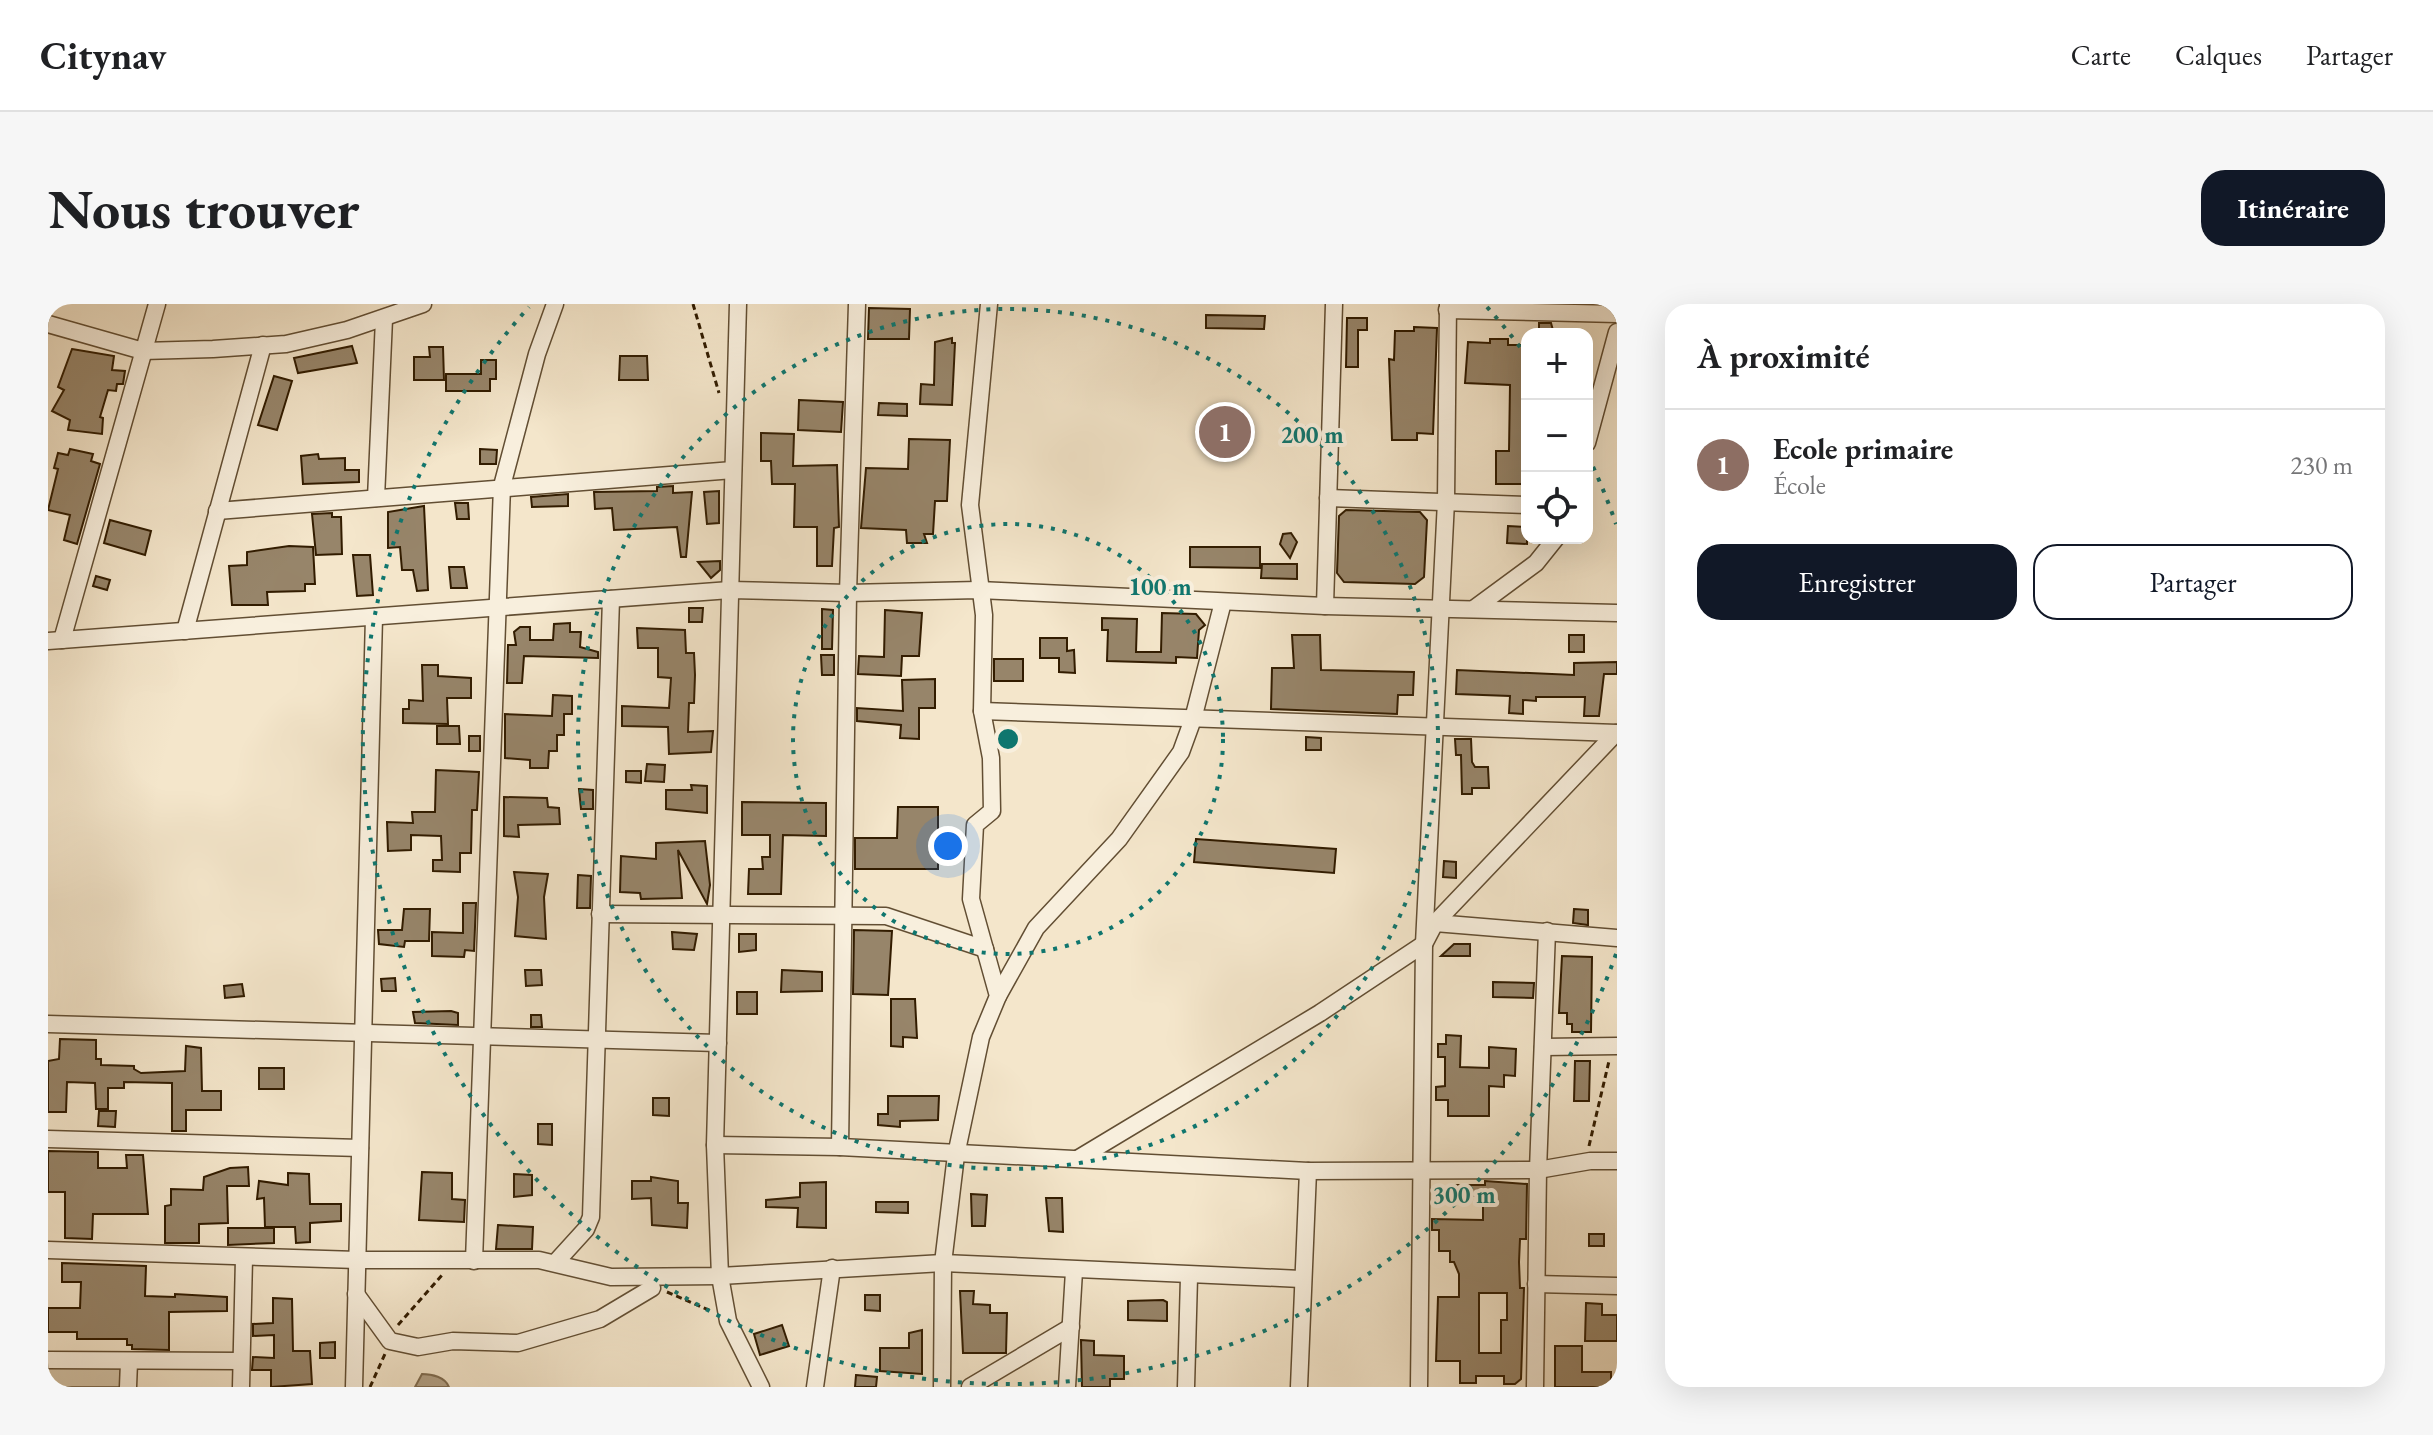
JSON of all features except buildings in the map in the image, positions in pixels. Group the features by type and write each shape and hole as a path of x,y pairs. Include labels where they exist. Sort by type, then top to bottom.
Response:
{"street":[{"path":"157,304 55,641 730,590 848,593 978,590 1325,606 1617,613"},
{"path":"48,324 143,351 286,344 384,319 423,304"},
{"path":"474,1261 502,486 537,354 555,304"},
{"path":"738,304 715,1145 720,1276 728,1321 761,1387"},
{"path":"840,1147 848,593 857,304"},
{"path":"989,304 970,505 978,590 984,615 982,711 992,767 992,811 975,825 971,899 998,996"},
{"path":"1325,606 1334,304"},
{"path":"1419,1387 1424,944 1446,501 1448,307 1617,314"},
{"path":"376,498 384,319"},
{"path":"1593,421 1617,332"},
{"path":"185,631 263,345"},
{"path":"217,511 733,470"},
{"path":"1328,498 1521,505"},
{"path":"1475,608 1536,563 1551,544"},
{"path":"556,1262 586,1229 591,1217 611,599"},
{"path":"942,1387 943,1263 956,1155 981,1037 998,996 1036,928 1119,839 1166,777 1188,739 1223,602"},
{"path":"354,1387 374,617"},
{"path":"982,711 1616,733"},
{"path":"1079,1158 1320,1013 1424,944 1435,923 1616,733"},
{"path":"600,914 844,914 896,919 985,949"},
{"path":"1435,923 1617,938"},
{"path":"1535,1387 1538,1170 1547,931"},
{"path":"48,1024 718,1043"},
{"path":"1543,1047 1616,1046"},
{"path":"48,1139 360,1148"},
{"path":"715,1145 840,1147 1308,1171 1538,1170 1590,1161 1617,1161"},
{"path":"1299,1387 1301,1279 1308,1171"},
{"path":"48,1250 244,1258 556,1262 611,1277 720,1276 943,1263 1189,1277 1301,1279"},
{"path":"241,1387 244,1258"},
{"path":"815,1387 832,1268"},
{"path":"1067,1387 1074,1271"},
{"path":"1186,1387 1189,1277"},
{"path":"1536,1284 1617,1286"},
{"path":"356,1294 390,1341 418,1347 453,1341 518,1343 600,1319 652,1288"},
{"path":"970,1387 1071,1327"},
{"path":"48,1360 241,1361"},
{"path":"128,1387 129,1362"}],"path":[{"path":"693,304 723,404"},
{"path":"1590,1161 1588,1145 1616,1046"},
{"path":"370,1387 401,1321 456,1262"},
{"path":"652,1288 706,1307 728,1321"}],"shaded area":[{"path":"48,1364 127,1365 127,1387 48,1387"},
{"path":"422,1374 438,1377 449,1387 415,1387"}],"place":[{"name":"Ecole primaire","path":"1225,432"}]}
